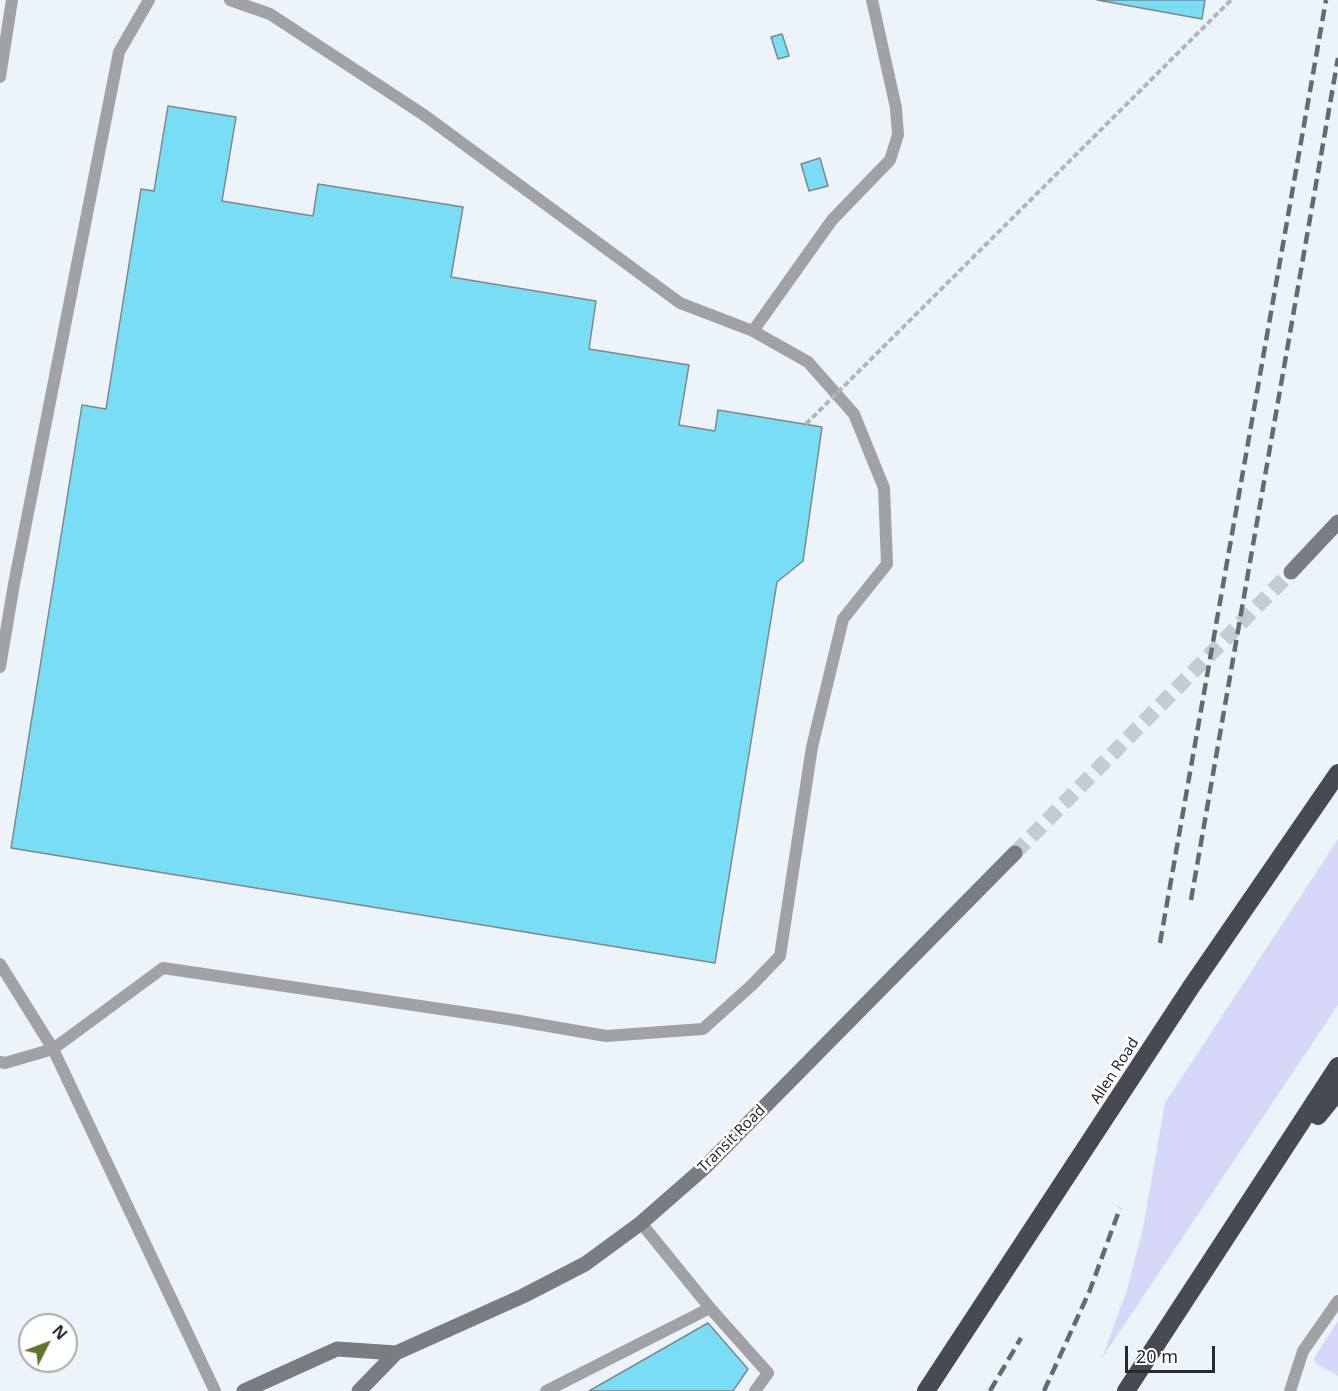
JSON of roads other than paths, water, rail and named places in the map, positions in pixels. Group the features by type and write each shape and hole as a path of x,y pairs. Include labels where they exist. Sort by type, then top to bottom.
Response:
{"highway":[{"name":"Allen Road","path":"926,1391 1191,987 1338,773"},
{"path":"1126,1391 1338,1066"},
{"path":"1256,1191 1338,1091"}],"street":[{"path":"1290,572 1338,522"},
{"name":"Transit Road","path":"358,1391 396,1353 523,1296 585,1264 640,1223 705,1167 1015,853"},
{"name":"Transit Road","path":"244,1391 337,1349 396,1353"}],"lane":[{"path":"0,77 12,0"},
{"path":"0,667 14,584 119,52 149,0"},
{"path":"0,1062 5,1063 53,1048 163,968 508,1019 606,1036 703,1029 780,956 812,747 843,619 887,564 884,488 854,414 807,362 753,331 680,303 424,115 270,14 230,0"},
{"path":"753,331 832,220 890,160 898,135 896,108 872,0"},
{"path":"0,964 53,1048 215,1391"},
{"path":"640,1223 710,1308 768,1372 755,1391"},
{"path":"1290,1391 1303,1351 1338,1301"},
{"path":"546,1391 710,1308"}],"tunnel":[{"path":"1015,853 1291,572"}],"railway":[{"path":"1160,943 1326,0"},
{"path":"1191,900 1338,58"},
{"path":"1044,1391 1090,1290 1120,1208"},
{"path":"990,1391 1021,1338"}]}
